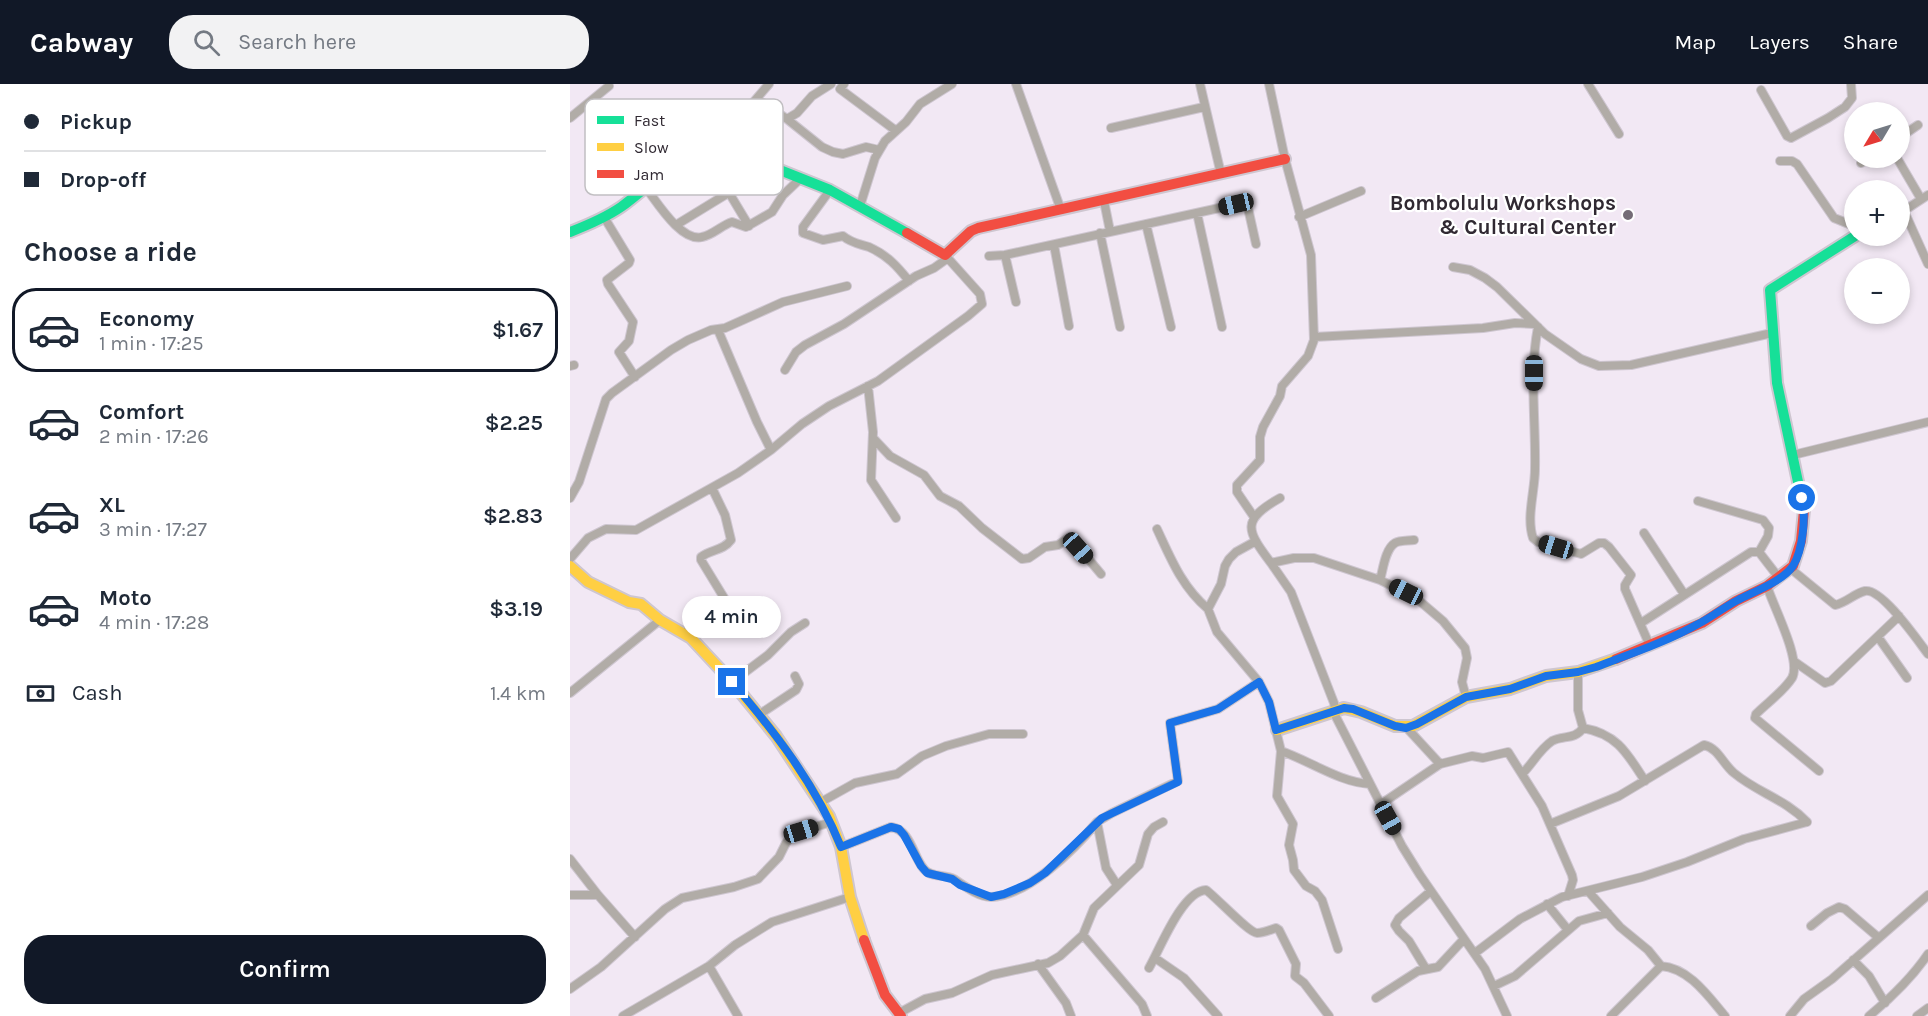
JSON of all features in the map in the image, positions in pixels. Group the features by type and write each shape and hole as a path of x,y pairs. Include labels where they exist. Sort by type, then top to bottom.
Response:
{"street":[{"path":"757,99 769,84"},
{"path":"860,206 869,172 879,150 923,102 951,84"},
{"path":"1016,84 1061,210"},
{"path":"1200,84 1221,174"},
{"path":"1254,517 1237,492 1237,485 1259,461 1263,427 1280,396 1282,386 1308,356 1314,344 1311,255 1299,217 1269,84"},
{"path":"1588,84 1619,134"},
{"path":"1761,90 1787,136 1791,138 1845,107 1852,98 1851,84"},
{"path":"787,119 797,113 812,96 837,85 895,130"},
{"path":"593,99 609,86"},
{"path":"570,118 585,106"},
{"path":"1111,128 1204,107"},
{"path":"783,116 822,147 833,152 843,154 866,147 879,150"},
{"path":"1910,130 1918,125"},
{"path":"785,370 800,348 844,324 927,269 934,268 971,231 978,228 1285,159"},
{"path":"1780,161 1792,161 1797,164 1834,218 1844,222"},
{"path":"1904,168 1924,197 1910,206"},
{"path":"570,559 588,538 606,529 636,530 738,473 802,424 829,406 868,386 951,330 982,304 980,294 947,256 830,190 783,171"},
{"path":"652,195 676,225 696,238 705,237 732,222 744,227 749,226 772,212 783,195 801,178"},
{"path":"830,190 803,227 803,233 823,240 843,236 850,242 880,252 892,261 909,281"},
{"path":"1299,217 1362,191"},
{"path":"570,232 619,209 637,195"},
{"path":"676,225 722,195"},
{"path":"730,195 749,226"},
{"path":"1104,201 1110,231"},
{"path":"989,256 1054,245 1236,204 1245,204 1248,208 1256,244"},
{"path":"1197,213 1222,327"},
{"path":"604,217 630,260 607,282 633,322 629,341 620,352 634,377"},
{"path":"1146,224 1171,327"},
{"path":"1910,229 1928,264"},
{"path":"1100,233 1120,327"},
{"path":"1276,730 1335,709 1353,709 1395,726 1406,728 1466,697 1510,689 1546,676 1578,672 1650,646 1694,627 1736,601 1767,586 1791,569 1801,541 1803,503 1777,383 1770,290 1844,243"},
{"path":"1054,245 1069,326"},
{"path":"1005,255 1016,302"},
{"path":"1453,267 1470,270 1485,278 1536,325 1570,352 1599,366 1631,365 1772,333"},
{"path":"570,498 579,482 607,397 678,345 783,302 847,286"},
{"path":"1314,337 1536,325"},
{"path":"1536,325 1534,352 1535,470 1531,533 1538,542 1581,554 1599,543 1606,544 1631,575 1624,585 1650,646"},
{"path":"718,330 771,450"},
{"path":"868,386 873,438 871,480 896,518"},
{"path":"1793,455 1928,422"},
{"path":"873,438 890,456 924,475 940,496 959,506 982,528 1022,559 1029,558 1070,537 1101,574"},
{"path":"685,633 726,601 701,560 701,556 725,547 731,540 725,515 712,488"},
{"path":"1280,498 1263,507 1254,517 1251,527 1256,541 1286,583 1293,597 1333,698 1336,717 1410,860 1475,953 1494,986 1507,1016"},
{"path":"1698,501 1763,520 1769,528 1768,536 1759,552"},
{"path":"1157,529 1175,571 1192,595 1208,609 1217,632 1259,682 1269,702 1281,751 1276,792 1278,800 1293,824 1289,845 1294,870 1306,886 1315,891 1322,900 1338,949"},
{"path":"1644,533 1684,594"},
{"path":"1380,580 1393,545 1397,542 1414,540"},
{"path":"1208,609 1221,584 1229,559 1236,552 1256,541"},
{"path":"1641,623 1754,550 1759,552 1779,578"},
{"path":"1271,563 1294,558 1314,558 1380,580 1416,598 1438,616 1465,648 1467,658 1462,682 1466,697"},
{"path":"570,566 588,582 629,602 641,604 660,621 685,633 759,714 821,802 831,822 841,847 850,897 868,953 885,995 900,1015 925,999 952,993 992,975 1048,963 1060,956 1083,935 1094,908 1139,866 1150,831 1163,822"},
{"path":"1791,569 1835,605 1865,591 1877,594 1899,616 1928,654"},
{"path":"1767,586 1795,662 1792,677 1756,714 1755,718 1819,771"},
{"path":"1795,662 1825,683 1831,681 1899,616"},
{"path":"570,693 660,621"},
{"path":"732,682 763,659 791,632 805,623"},
{"path":"1878,637 1907,678"},
{"path":"1578,672 1578,710 1583,728"},
{"path":"759,714 796,690 799,684 795,676"},
{"path":"841,847 891,827 896,828 904,835 927,873 952,879 960,885 991,897 1004,894 1030,883 1045,873 1098,822 1178,782 1170,723 1218,709 1259,682"},
{"path":"1406,728 1440,764"},
{"path":"1522,774 1532,759 1547,745 1559,738 1576,735 1583,728"},
{"path":"1583,728 1605,734 1629,756 1645,780"},
{"path":"821,802 855,783 897,774 921,756 953,744 989,734 1023,734"},
{"path":"1475,953 1520,919 1547,904 1568,896 1642,877 1687,862 1743,839 1807,822 1793,808 1753,787 1736,775 1726,766 1715,750 1707,745 1698,747 1675,764 1602,804 1550,824"},
{"path":"1281,751 1354,782 1370,784"},
{"path":"1381,804 1440,764 1472,756 1484,758 1508,752 1550,824 1572,875 1573,880 1568,896"},
{"path":"570,989 586,979 635,937 652,919 682,898 758,879 780,856 793,834 831,822"},
{"path":"1098,822 1106,868 1117,885"},
{"path":"570,859 635,937"},
{"path":"1149,968 1165,936 1192,895 1206,890 1251,931 1259,933 1276,928 1279,930 1296,964 1295,976 1304,983 1329,1016"},
{"path":"1426,969 1409,941 1395,925 1399,918 1431,891"},
{"path":"1588,891 1620,927 1648,950 1661,966 1671,967 1689,978 1725,1016"},
{"path":"570,895 598,895"},
{"path":"623,1016 709,966 735,945 772,922 850,897"},
{"path":"1804,1016 1793,1013 1804,999 1827,983 1927,898"},
{"path":"1547,904 1568,930"},
{"path":"1811,926 1839,907 1845,909 1879,938"},
{"path":"1494,986 1515,976 1542,955 1568,930 1583,920 1608,913"},
{"path":"1083,935 1142,1004 1147,1016"},
{"path":"1377,998 1418,971 1438,967 1464,939"},
{"path":"1869,1016 1911,978 1928,954"},
{"path":"1155,958 1184,978 1218,1016"},
{"path":"1853,960 1869,976 1885,1003"},
{"path":"1038,964 1066,1004 1071,1016"},
{"path":"709,966 738,1016"},
{"path":"1611,1016 1661,966"},
{"path":"1917,1016 1928,1008"}],"traffic: fast":[{"path":"783,171 830,190 907,233"},
{"path":"570,232 615,211 637,195"},
{"path":"1804,510 1777,383 1770,290 1844,243"}],"traffic: slow":[{"path":"570,566 588,582 629,602 641,604 660,620 691,638 732,682 776,736 829,816 841,847 850,897 864,940"},
{"path":"1277,730 1344,708 1361,712 1395,726 1413,726 1466,697 1510,689 1546,676 1578,672 1616,659"}],"traffic: jam":[{"path":"907,233 945,255 971,231 978,228 1285,159"},
{"path":"1616,659 1702,623 1736,601 1767,586 1793,566 1801,541 1804,510"},
{"path":"864,940 885,995 901,1016"}],"place":[{"name":"Bombolulu Workshops & Cultural Center","path":"1628,215"}],"route":[{"path":"732,682 768,725 800,770 829,816 841,847 891,827 899,829 927,873 952,879 960,885 991,897 1030,883 1045,873 1102,818 1178,782 1174,748 1168,725 1170,723 1218,709 1259,682 1269,702 1276,730 1335,709 1344,708 1353,709 1395,726 1406,728 1466,697 1510,689 1546,676 1596,667 1702,623 1736,601 1767,586 1789,570 1795,561 1801,541 1804,508 1802,498"}]}
